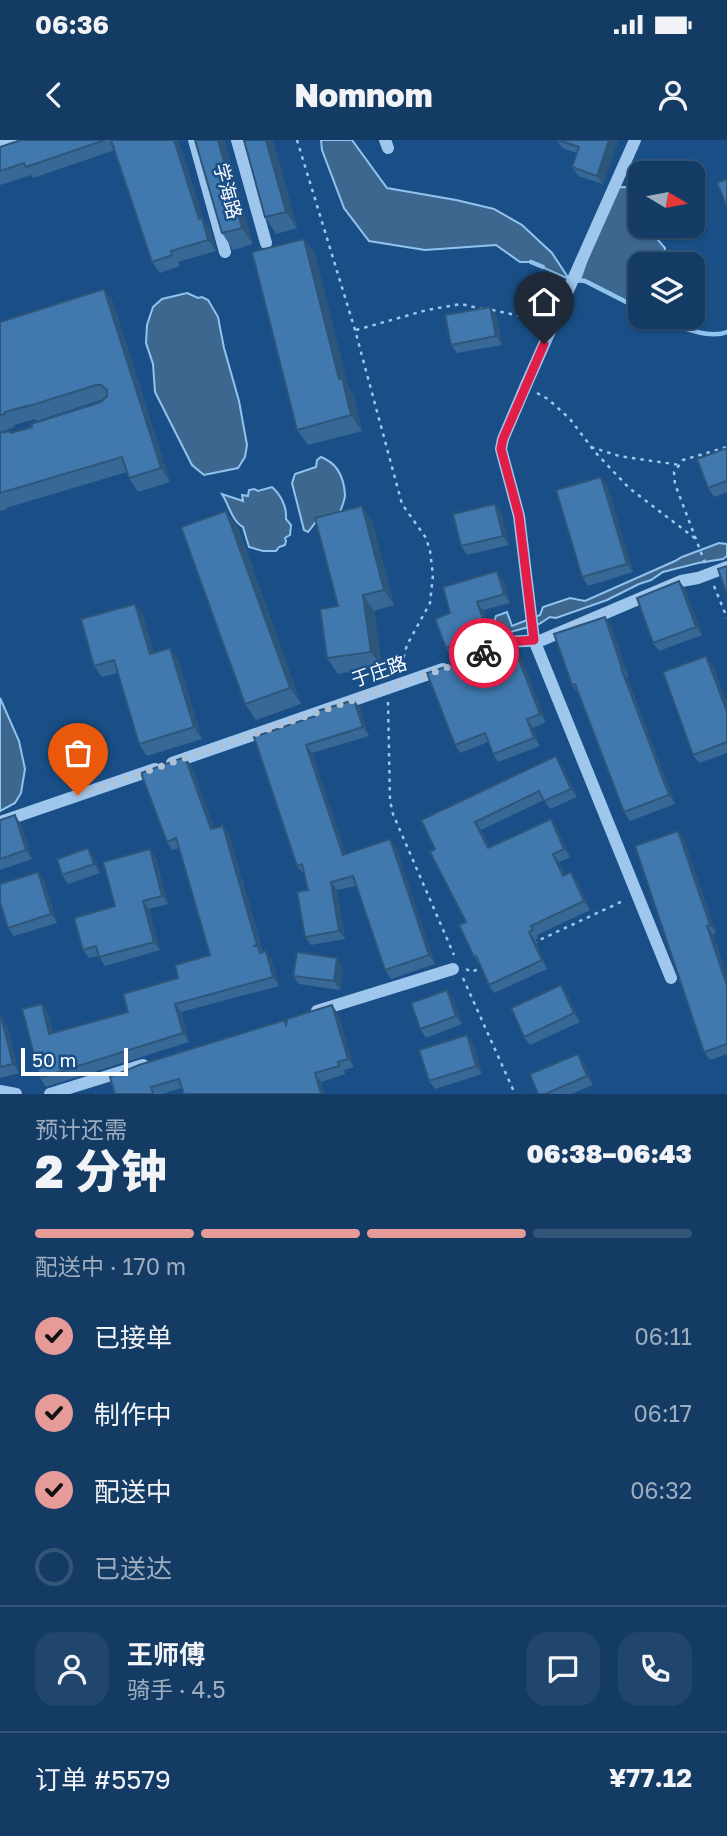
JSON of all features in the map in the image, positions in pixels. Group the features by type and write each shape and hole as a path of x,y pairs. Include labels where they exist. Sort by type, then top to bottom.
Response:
{"street":[{"path":"0,146 19,140"},
{"name":"学海路","path":"194,140 225,252"},
{"path":"237,140 266,243"},
{"path":"635,140 526,385 501,449 519,516 534,640 671,978"},
{"path":"478,655 507,642 542,640 681,581 727,567"},
{"name":"于庄路","path":"0,822 457,664"},
{"path":"310,1013 456,967"},
{"path":"50,1094 154,1062"},
{"path":"0,1091 16,1094"}],"path":[{"path":"297,140 355,330 402,504 426,538 430,551 433,575 430,603 407,645 391,687 390,801 456,967 515,1094"},
{"path":"355,330 427,310 461,304 554,323"},
{"path":"526,385 561,410 629,488 696,539"},
{"path":"591,447 619,456 680,465"},
{"path":"727,447 683,460 674,472 675,484 727,618"},
{"path":"531,944 637,895"},
{"path":"456,967 472,972 483,966"}],"water":[{"path":"321,140 352,140 387,188 494,209 522,225 552,253 569,279 531,262 520,262 496,245 425,250 369,241 344,208 322,150"},
{"path":"612,188 628,188 628,238 656,238 665,248 664,252 628,252 628,303 580,280"},
{"path":"187,293 208,300 218,317 247,445 245,457 238,468 204,475 192,465 155,392 153,364 146,343 147,325 153,307 162,299"},
{"path":"321,457 339,472 345,497 340,512 315,523 308,532 304,530 292,483 295,474 316,467 317,460"},
{"path":"272,487 281,497 286,519 291,525 290,535 285,538 285,545 276,551 263,551 249,547 243,527 233,517 222,494 243,501 242,495 248,496 249,490 258,491"},
{"path":"719,543 727,544 727,556 723,559 663,572 607,600 556,618 550,617 539,624 500,635 495,629 496,616 507,612 512,626 540,615 543,607 570,598 585,601"},
{"path":"0,698 19,741 25,769 21,793 15,803 0,811"}],"building":[{"path":"21,140 105,140 26,167 24,163 0,171 0,147"},
{"path":"111,140 174,140 208,240 171,251 172,255 152,262"},
{"path":"195,140 218,140 242,228 222,233"},
{"path":"244,140 266,140 286,212 265,217"},
{"path":"558,140 609,140 597,176 572,167 579,147"},
{"path":"727,179 727,207 717,183"},
{"path":"304,239 339,379 342,378 351,415 297,430 252,252"},
{"path":"104,289 161,468 129,478 122,457 0,493 0,433 32,427 31,424 101,402 107,396 107,390 96,385 0,415 0,322"},
{"path":"490,307 496,336 451,345 445,315"},
{"path":"727,448 727,481 708,488 697,459"},
{"path":"601,477 627,564 582,577 556,490"},
{"path":"495,504 503,536 461,546 453,514"},
{"path":"362,506 384,590 363,595 371,652 327,658 320,609 338,606 315,518"},
{"path":"226,511 290,688 245,704 181,527"},
{"path":"727,566 727,595 718,569"},
{"path":"497,571 504,594 477,602 487,630 446,648 435,619 450,613 443,587"},
{"path":"679,581 696,627 653,643 637,598"},
{"path":"135,604 150,654 170,648 194,727 139,744 114,660 94,666 81,619"},
{"path":"605,617 621,668 669,795 624,812 554,634"},
{"path":"503,642 512,642 540,714 527,719 534,738 493,754 485,733 455,745 427,673 466,660"},
{"path":"706,656 727,712 727,742 693,755 663,672"},
{"path":"354,700 363,727 306,745 343,855 390,839 429,955 385,970 353,876 331,882 339,931 305,937 297,892 308,890 302,864 297,866 254,737 315,716 314,712"},
{"path":"556,756 571,789 544,801 539,791 475,822 488,848 551,819 564,849 553,854 563,876 571,872 584,901 531,926 533,930 529,932 542,960 489,985 459,925 466,922 430,852 435,849 421,820"},
{"path":"185,757 211,829 223,826 257,945 253,946 258,946 260,953 266,951 273,977 175,1004 183,1033 40,1078 22,1009 42,1004 49,1034 128,1012 123,994 178,978 175,965 210,955 176,838 167,842 141,773"},
{"path":"15,815 26,850 0,859 0,820"},
{"path":"678,831 710,925 707,926 727,986 727,1044 704,1052 635,846"},
{"path":"88,848 94,864 62,875 57,859"},
{"path":"150,849 162,896 143,901 154,942 99,957 96,946 83,950 74,918 115,906 103,862"},
{"path":"38,872 51,914 8,928 0,902 0,884"},
{"path":"297,952 337,958 334,981 293,976"},
{"path":"561,985 574,1013 524,1037 511,1008"},
{"path":"447,990 456,1016 420,1029 411,1003"},
{"path":"332,1005 348,1059 338,1062 339,1066 315,1073 321,1094 184,1094 179,1079 151,1087 153,1094 115,1094 110,1077 139,1065 285,1020 286,1026 287,1019"},
{"path":"0,1017 13,1064 0,1067"},
{"path":"467,1035 476,1066 429,1081 419,1050"},
{"path":"578,1054 587,1076 545,1094 538,1094 530,1074"}],"waterway":[{"path":"531,262 543,267"},
{"path":"574,280 585,281 628,303"},
{"path":"688,329 711,334 727,332"}],"way so far":[{"path":"78,795 484,653"}],"route":[{"path":"484,653 507,642 534,640 519,516 501,449 544,344"}]}
